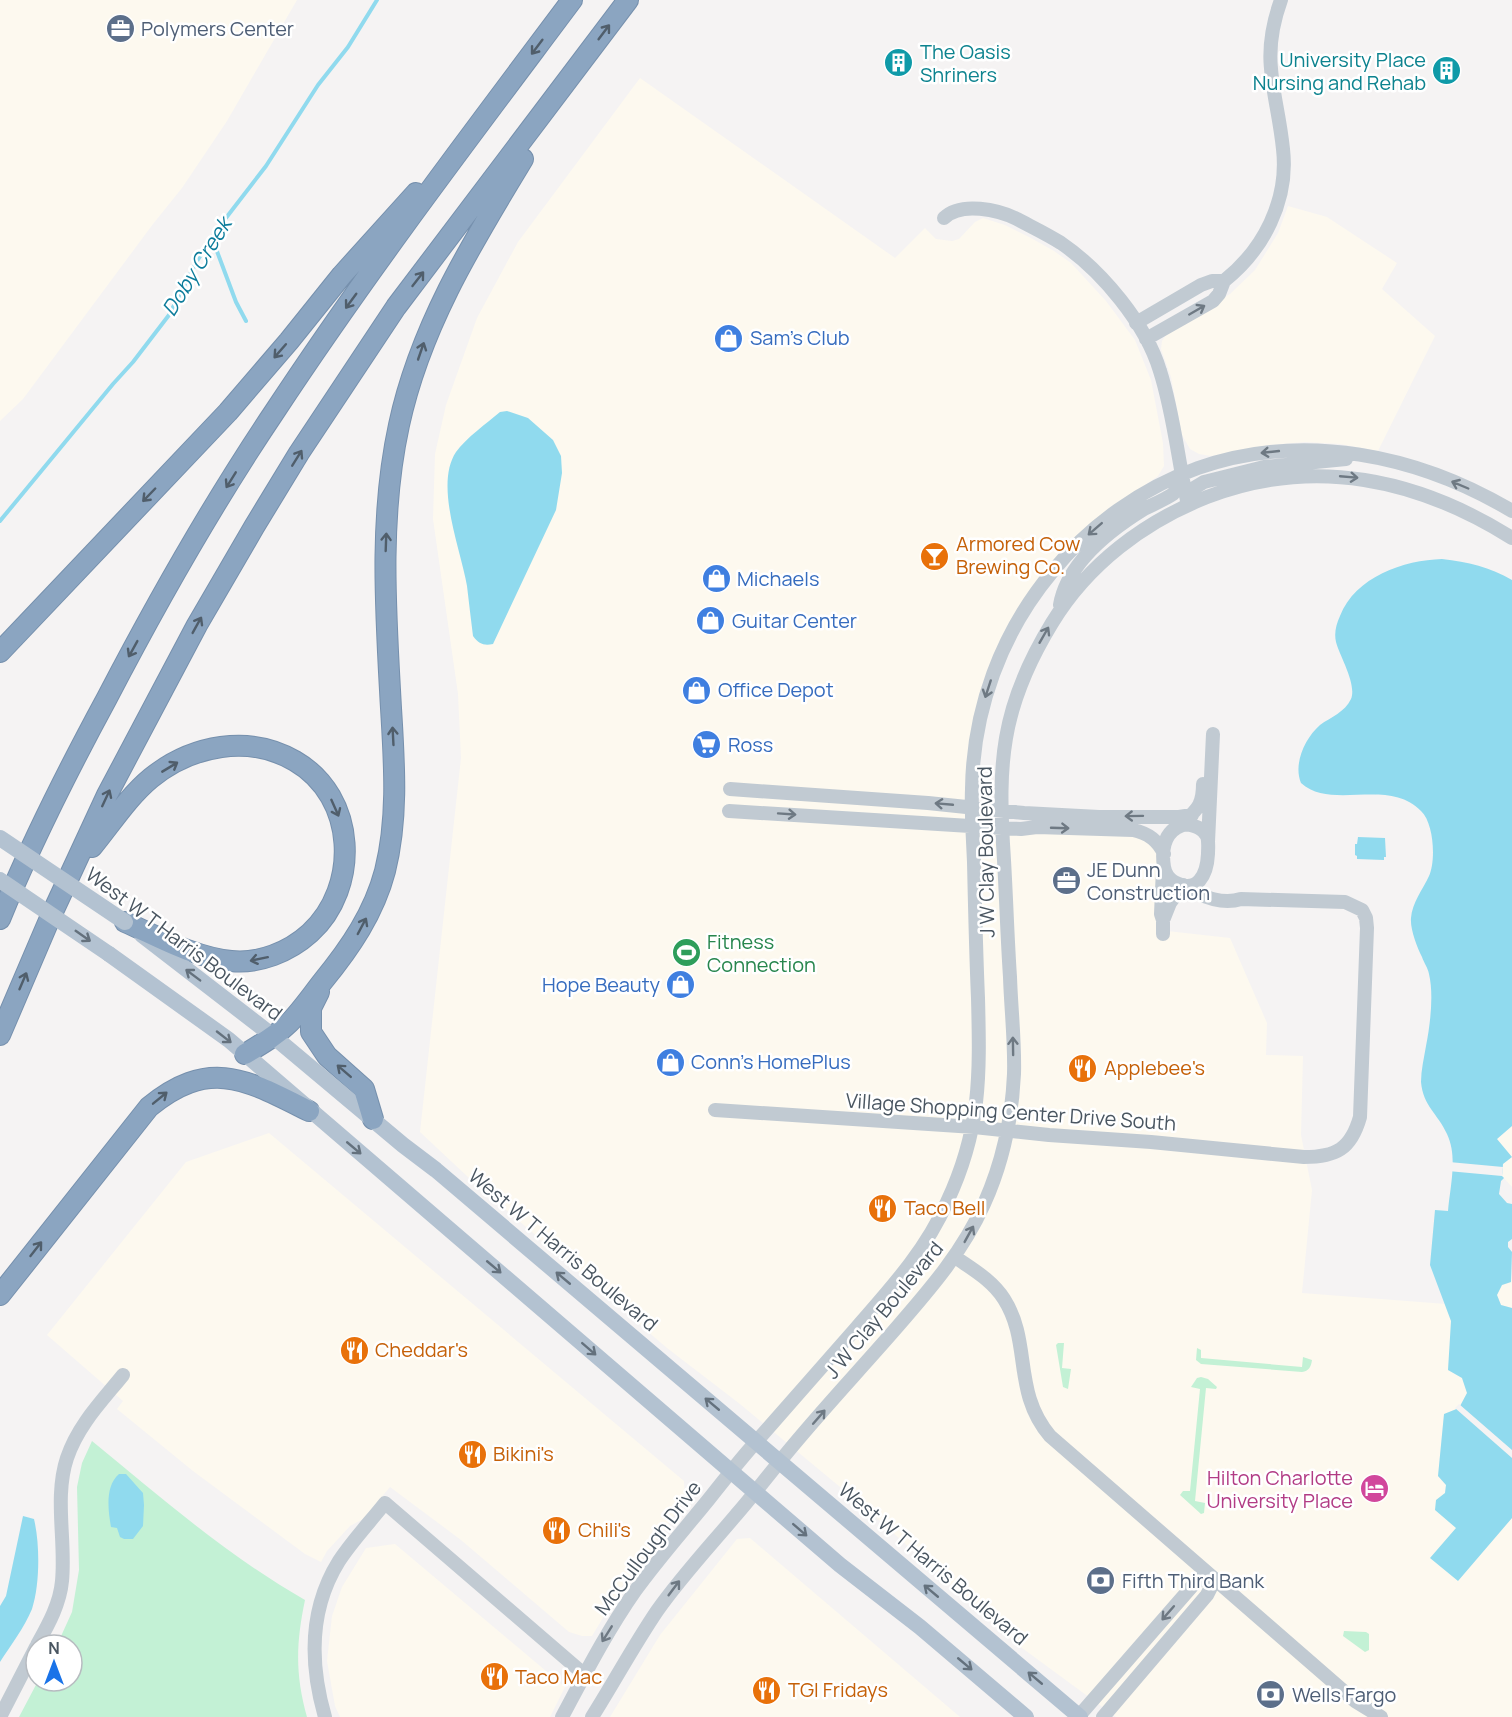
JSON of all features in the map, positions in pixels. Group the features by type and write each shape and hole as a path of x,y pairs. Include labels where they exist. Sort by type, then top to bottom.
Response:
{"highway":[{"path":"0,902 8,879 133,649 199,533 274,412 314,353 572,0"},
{"path":"0,1035 50,918 139,731 197,625 299,453 396,307 628,0"},
{"path":"245,1054 290,1022 349,949 364,924 384,872 391,841 394,806 386,536 388,502 399,426 424,341 461,263 580,65"},
{"path":"0,652 228,412 289,342 342,275 484,118"},
{"path":"74,870 145,784 173,764 199,753 225,746 262,748 280,753 297,762 321,784 331,799 345,842 345,865 341,885 335,902 325,917 302,940 289,949 252,961 233,961 195,953 125,922"},
{"path":"0,919 8,879"},
{"path":"329,974 311,1008 311,1032 327,1056 364,1089 373,1119"},
{"path":"0,1295 138,1120 166,1093 195,1080 227,1078 260,1086 309,1110"}],"main road":[{"name":"West W T Harris Boulevard","path":"0,838 125,922 273,1036 436,1170 757,1441 1079,1717"},
{"path":"8,879 245,1054 846,1570 920,1627 1026,1717"}],"street":[{"path":"1146,339 1213,301 1219,294 1224,281 1259,246 1275,213 1281,190 1283,151 1269,53 1273,26 1281,0"},
{"path":"944,218 949,213 960,210 993,210 1007,214 1047,235 1086,264 1110,289 1146,339 1161,373 1188,505"},
{"path":"1136,323 1202,285 1212,281 1224,281"},
{"name":"J W Clay Boulevard","path":"757,1441 909,1266 937,1222 958,1177 974,1127 980,1067 972,827 973,759 981,711 997,663 1021,614 1048,576 1082,540 1107,518 1135,499 1181,474 1232,458 1273,451 1328,450 1364,454 1401,463 1481,494 1512,511"},
{"path":"1188,505 1192,490 1204,482 1264,467 1352,458 1364,454"},
{"path":"1060,610 1065,586 1086,557 1101,541 1127,521 1173,494 1178,487 1181,474"},
{"name":"J W Clay Boulevard","path":"756,1492 780,1461 933,1286 955,1257 986,1201 999,1164 1014,1074 1002,828 1002,775 1011,714 1032,656 1060,610 1089,575 1117,549 1155,522 1218,493 1263,481 1308,476 1343,477 1394,485 1466,512 1512,538"},
{"path":"1163,934 1161,914 1167,836 1200,808 1209,734 1207,866 1209,881 1218,891 1241,899"},
{"path":"730,789 972,807 1002,812 1099,817 1192,815"},
{"path":"729,811 972,827 1134,830 1156,840 1169,878 1187,885 1195,892 1216,899 1233,901 1241,899"},
{"path":"1178,826 1195,826 1207,835 1208,842"},
{"path":"1163,920 1170,903 1187,885 1203,878 1207,866"},
{"name":"Village Shopping Center Drive South","path":"715,1110 974,1127 1304,1156 1334,1153 1347,1145 1356,1133 1360,1117 1366,918 1362,910 1345,902 1241,899"},
{"path":"955,1257 988,1281 1007,1305 1015,1323 1028,1398 1046,1432 1355,1701 1381,1717"},
{"path":"44,1633 53,1614 62,1584 64,1553 61,1487 66,1459 88,1417 123,1375"},
{"name":"McCullough Drive","path":"562,1717 598,1650 633,1594 673,1541 757,1441"},
{"path":"592,1717 657,1611 683,1576 756,1492"},
{"path":"325,1717 318,1693 314,1665 314,1639 319,1610 329,1581 340,1561 385,1503 585,1675"},
{"path":"1079,1717 1194,1584 1201,1579 1211,1577"},
{"path":"1103,1717 1207,1595 1211,1587 1211,1577"},
{"path":"0,1716 24,1671"}],"shaded area":[{"path":"0,0 297,0 227,121 182,188 23,399 0,421"},
{"path":"640,78 895,258 925,228 936,239 952,241 959,239 975,222 983,218 1005,225 1031,238 1071,263 1106,301 1135,340 1151,380 1163,443 1164,466 1158,476 1097,518 1065,548 1040,576 1007,626 989,667 976,708 967,832 1039,832 1140,837 1152,845 1159,857 1158,930 1230,938 1267,1023 1266,1055 1303,1056 1301,1135 1312,1190 1302,1293 1446,1304 1452,1327 1448,1370 1462,1378 1467,1393 1459,1408 1444,1415 1438,1476 1446,1485 1445,1493 1456,1528 1458,1581 1512,1518 1512,1717 1116,1717 1014,1642 869,1511 740,1404 667,1348 469,1178 420,1132 461,758 458,694 433,519 435,454 446,405 477,318 518,242"},
{"path":"1288,206 1327,217 1397,263 1382,289 1435,336 1378,451 1340,444 1305,442 1269,445 1211,456 1199,454 1190,449 1182,435 1171,377 1161,349 1162,341 1169,331 1230,294 1255,270 1278,233"},
{"path":"1512,1126 1512,1187 1502,1176 1503,1164 1497,1139"},
{"path":"269,1133 684,1481 685,1501 621,1588 592,1636 569,1632 461,1540 390,1487 363,1519 350,1526 327,1551 321,1562 305,1554 193,1471 117,1409 123,1401 47,1335 186,1162"},
{"path":"1512,1273 1512,1308 1501,1305 1497,1295 1500,1286 1511,1282"},
{"path":"750,1538 960,1717 610,1717 660,1635 737,1539"},
{"path":"395,1544 565,1687 550,1717 340,1717 335,1706 327,1661 332,1616 342,1587 366,1548"}],"green space":[{"path":"1064,1343 1062,1368 1071,1369 1068,1389 1063,1387 1056,1345"},
{"path":"1197,1348 1201,1350 1201,1358 1302,1367 1303,1357 1312,1360 1309,1368 1302,1372 1201,1364 1196,1360"},
{"path":"1197,1378 1208,1379 1217,1387 1216,1389 1206,1388 1195,1501 1205,1503 1204,1513 1201,1514 1180,1495 1183,1491 1190,1491 1200,1389 1191,1387"},
{"path":"92,1441 222,1545 305,1600 298,1658 300,1687 307,1717 19,1717 32,1693 84,1693 84,1633 62,1633 72,1612 79,1570 77,1487 82,1463"},
{"path":"1344,1631 1369,1634 1369,1650 1365,1652 1343,1636"}],"water":[{"path":"507,411 528,418 553,440 561,456 562,473 556,510 493,644 487,645 480,643 473,636 467,586 451,518 448,482 450,466 460,447 500,412"},
{"path":"1442,559 1478,566 1512,580 1512,1126 1497,1139 1512,1157 1503,1164 1502,1176 1504,1178 1501,1181 1499,1194 1507,1203 1512,1204 1512,1239 1508,1242 1508,1247 1512,1252 1511,1282 1502,1285 1497,1295 1501,1305 1512,1308 1512,1518 1458,1581 1430,1558 1456,1528 1435,1510 1436,1500 1445,1493 1446,1485 1438,1476 1444,1414 1459,1408 1467,1393 1462,1378 1448,1370 1451,1321 1430,1265 1435,1210 1448,1211 1453,1162 1447,1134 1428,1104 1421,1082 1430,1020 1431,991 1428,972 1414,938 1411,918 1433,861 1431,833 1429,824 1421,811 1408,801 1393,796 1328,794 1314,791 1301,783 1298,768 1305,744 1315,730 1341,711 1351,699 1350,678 1335,635 1337,623 1347,602 1369,581 1382,573 1412,563"},
{"path":"1358,837 1385,838 1386,857 1384,860 1357,859 1355,844 1357,844"},
{"path":"119,1474 126,1474 143,1493 143,1526 133,1539 120,1537 117,1528 111,1527 109,1506 111,1485"},
{"path":"23,1516 34,1519 36,1529 37,1588 29,1616 0,1662 0,1606 6,1596"}],"pier":[{"path":"1449,1162 1503,1167 1502,1176 1448,1171"},
{"path":"1459,1404 1512,1450 1512,1458 1455,1408"}],"waterway":[{"name":"Doby Creek","path":"0,521 133,362 169,315 197,261 219,227 266,166 318,85 348,47 377,0"},
{"path":"212,238 236,302 246,321"}],"place":[{"name":"Polymers Center","path":"120,29"},
{"name":"The Oasis Shriners","path":"899,63"},
{"name":"University Place Nursing and Rehab","path":"1447,71"},
{"name":"Sam's Club","path":"729,338"},
{"name":"Armored Cow Brewing Co.","path":"935,556"},
{"name":"Michaels","path":"716,579"},
{"name":"Guitar Center","path":"711,621"},
{"name":"Office Depot","path":"697,690"},
{"name":"Ross","path":"707,745"},
{"name":"JE Dunn Construction","path":"1066,881"},
{"name":"Fitness Connection","path":"686,953"},
{"name":"Hope Beauty","path":"681,985"},
{"name":"Conn's HomePlus","path":"670,1062"},
{"name":"Applebee's","path":"1083,1068"},
{"name":"Taco Bell","path":"883,1208"},
{"name":"Cheddar's","path":"354,1350"},
{"name":"Bikini's","path":"472,1454"},
{"name":"Hilton Charlotte University Place","path":"1374,1489"},
{"name":"Chili's","path":"557,1530"},
{"name":"Fifth Third Bank","path":"1101,1581"},
{"name":"Taco Mac","path":"494,1677"},
{"name":"TGI Fridays","path":"767,1690"},
{"name":"Wells Fargo","path":"1271,1695"}]}
